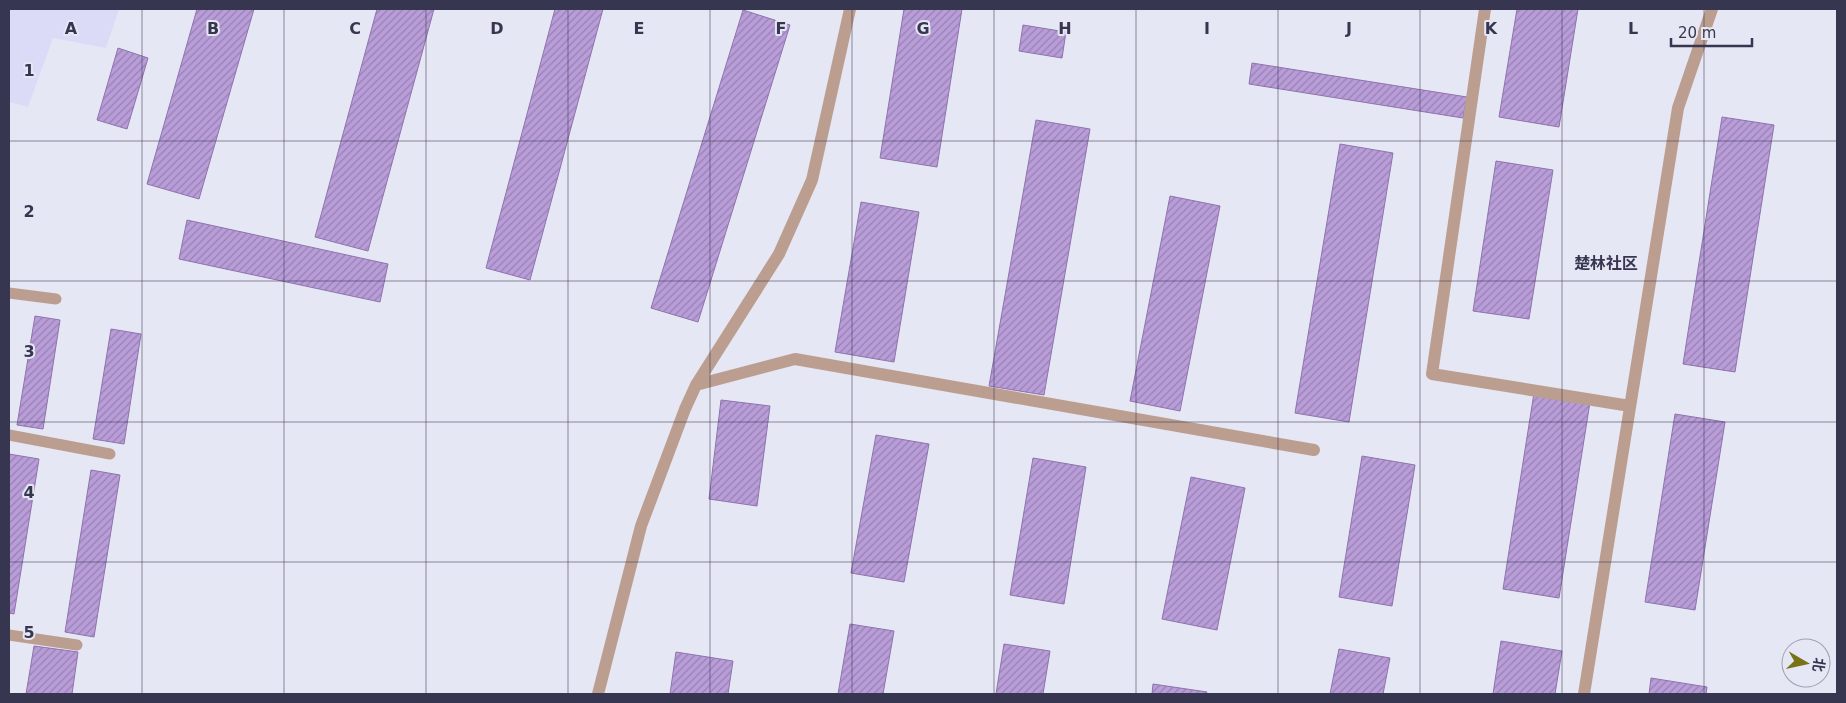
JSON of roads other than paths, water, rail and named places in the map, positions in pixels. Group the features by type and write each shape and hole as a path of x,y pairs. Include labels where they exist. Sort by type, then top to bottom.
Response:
{"street":[{"path":"598,694 641,526 696,385 779,254 812,180 850,9"},
{"path":"1485,9 1432,374 1630,406"},
{"path":"1584,694 1678,108 1712,9"},
{"path":"696,385 795,359 1314,450"}],"lane":[{"path":"9,293 56,300"},
{"path":"9,435 110,454"},
{"path":"9,635 77,645"}],"district":[{"name":"楚林社区","path":"1606,263"}]}
